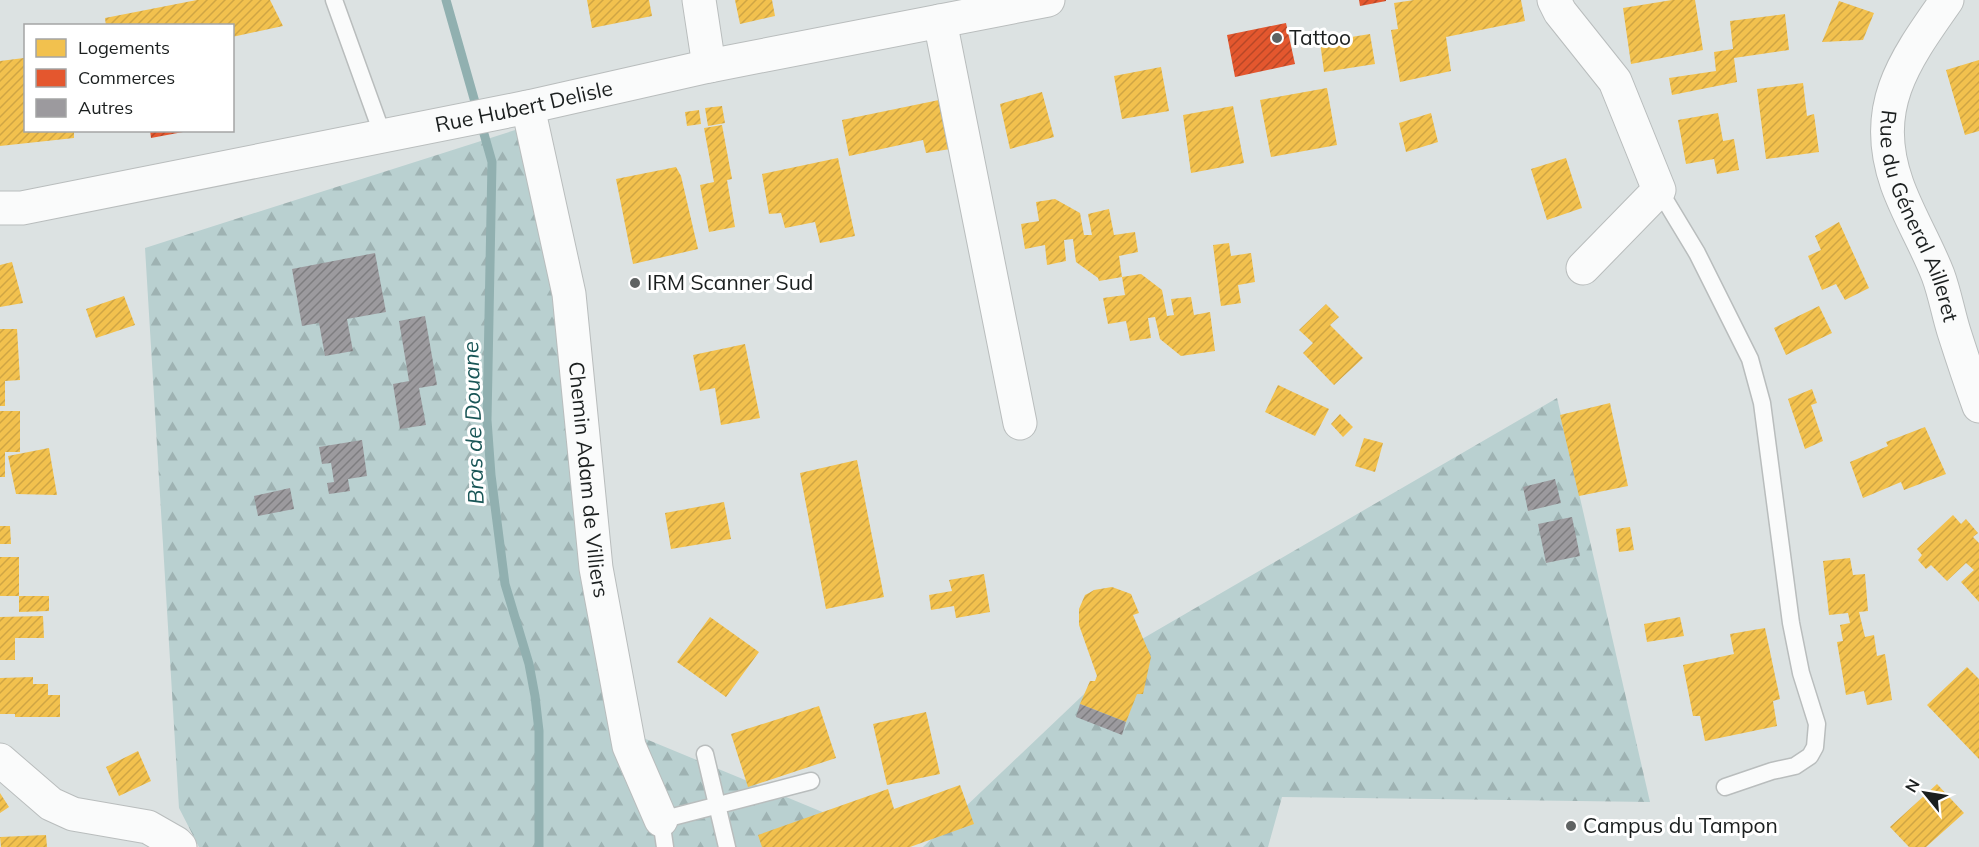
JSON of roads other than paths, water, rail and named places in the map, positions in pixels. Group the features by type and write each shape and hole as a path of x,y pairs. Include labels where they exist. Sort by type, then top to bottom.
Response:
{"street":[{"path":"699,0 709,66"},
{"name":"Rue Hubert Delisle","path":"0,208 22,208 416,130 709,66 1048,0"},
{"path":"1554,0 1560,12 1615,81 1659,190 1583,268"},
{"name":"Rue du Géneral Ailleret","path":"1947,0 1922,35 1901,71 1889,102 1887,147 1897,184 1938,276 1979,406"},
{"path":"940,21 1020,423"},
{"name":"Chemin Adam de Villiers","path":"519,109 568,294 596,568 629,746 663,834"},
{"path":"0,760 51,804 73,814 148,827 180,847"}],"lane":[{"path":"334,0 383,136"},
{"path":"1659,190 1697,254 1750,359 1762,403 1791,623 1801,673 1817,724 1815,747 1810,756 1795,766 1772,771 1725,788"},
{"path":"705,754 728,847"},
{"path":"663,834 718,806 811,781"}],"waterway":[{"name":"Bras de Douane","path":"446,0 492,162 487,420 491,475 505,584 529,664 535,696 539,731 539,847"}],"place":[{"name":"Tattoo","path":"1277,38"},
{"name":"IRM Scanner Sud","path":"635,283"},
{"name":"Campus du Tampon","path":"1571,826"}]}
